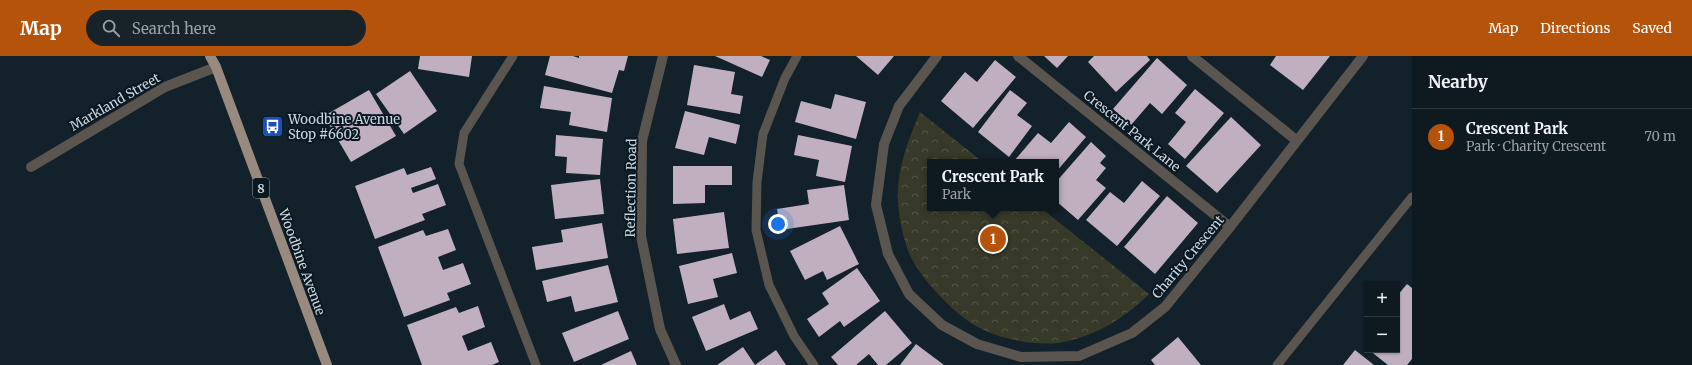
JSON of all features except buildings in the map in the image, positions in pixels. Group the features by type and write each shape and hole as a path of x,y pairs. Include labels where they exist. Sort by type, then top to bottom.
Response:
{"main road":[{"name":"Woodbine Avenue","path":"210,56 216,67 327,365"}],"street":[{"name":"Reflection Road","path":"663,56 642,141 642,236 660,329 676,365"},
{"name":"Charity Crescent","path":"937,56 900,106 884,144 876,205 888,254 909,294 942,325 977,344 1021,357 1078,356 1132,333 1165,306 1230,227 1296,140 1363,56"},
{"name":"Crescent Park Lane","path":"1018,56 1230,227"},
{"path":"1192,56 1296,140"},
{"name":"Markland Street","path":"31,167 165,87 216,67"}],"lane":[{"path":"513,56 464,133 459,164 536,365"},
{"path":"797,56 785,78 763,134 757,182 756,230 769,285 794,336 814,365"},
{"path":"1277,365 1412,197"}],"green space":[{"path":"920,112 979,159 927,159 927,211 1045,211 1149,294 1130,311 1110,324 1088,335 1064,342 1031,343 1018,341 995,335 976,326 957,312 938,294 921,273 909,253 900,221 898,202 899,179 907,145"}],"place":[{"name":"Woodbine Avenue Stop #6602","path":"273,126"},
{"name":"Crescent Park","path":"993,239"}]}
